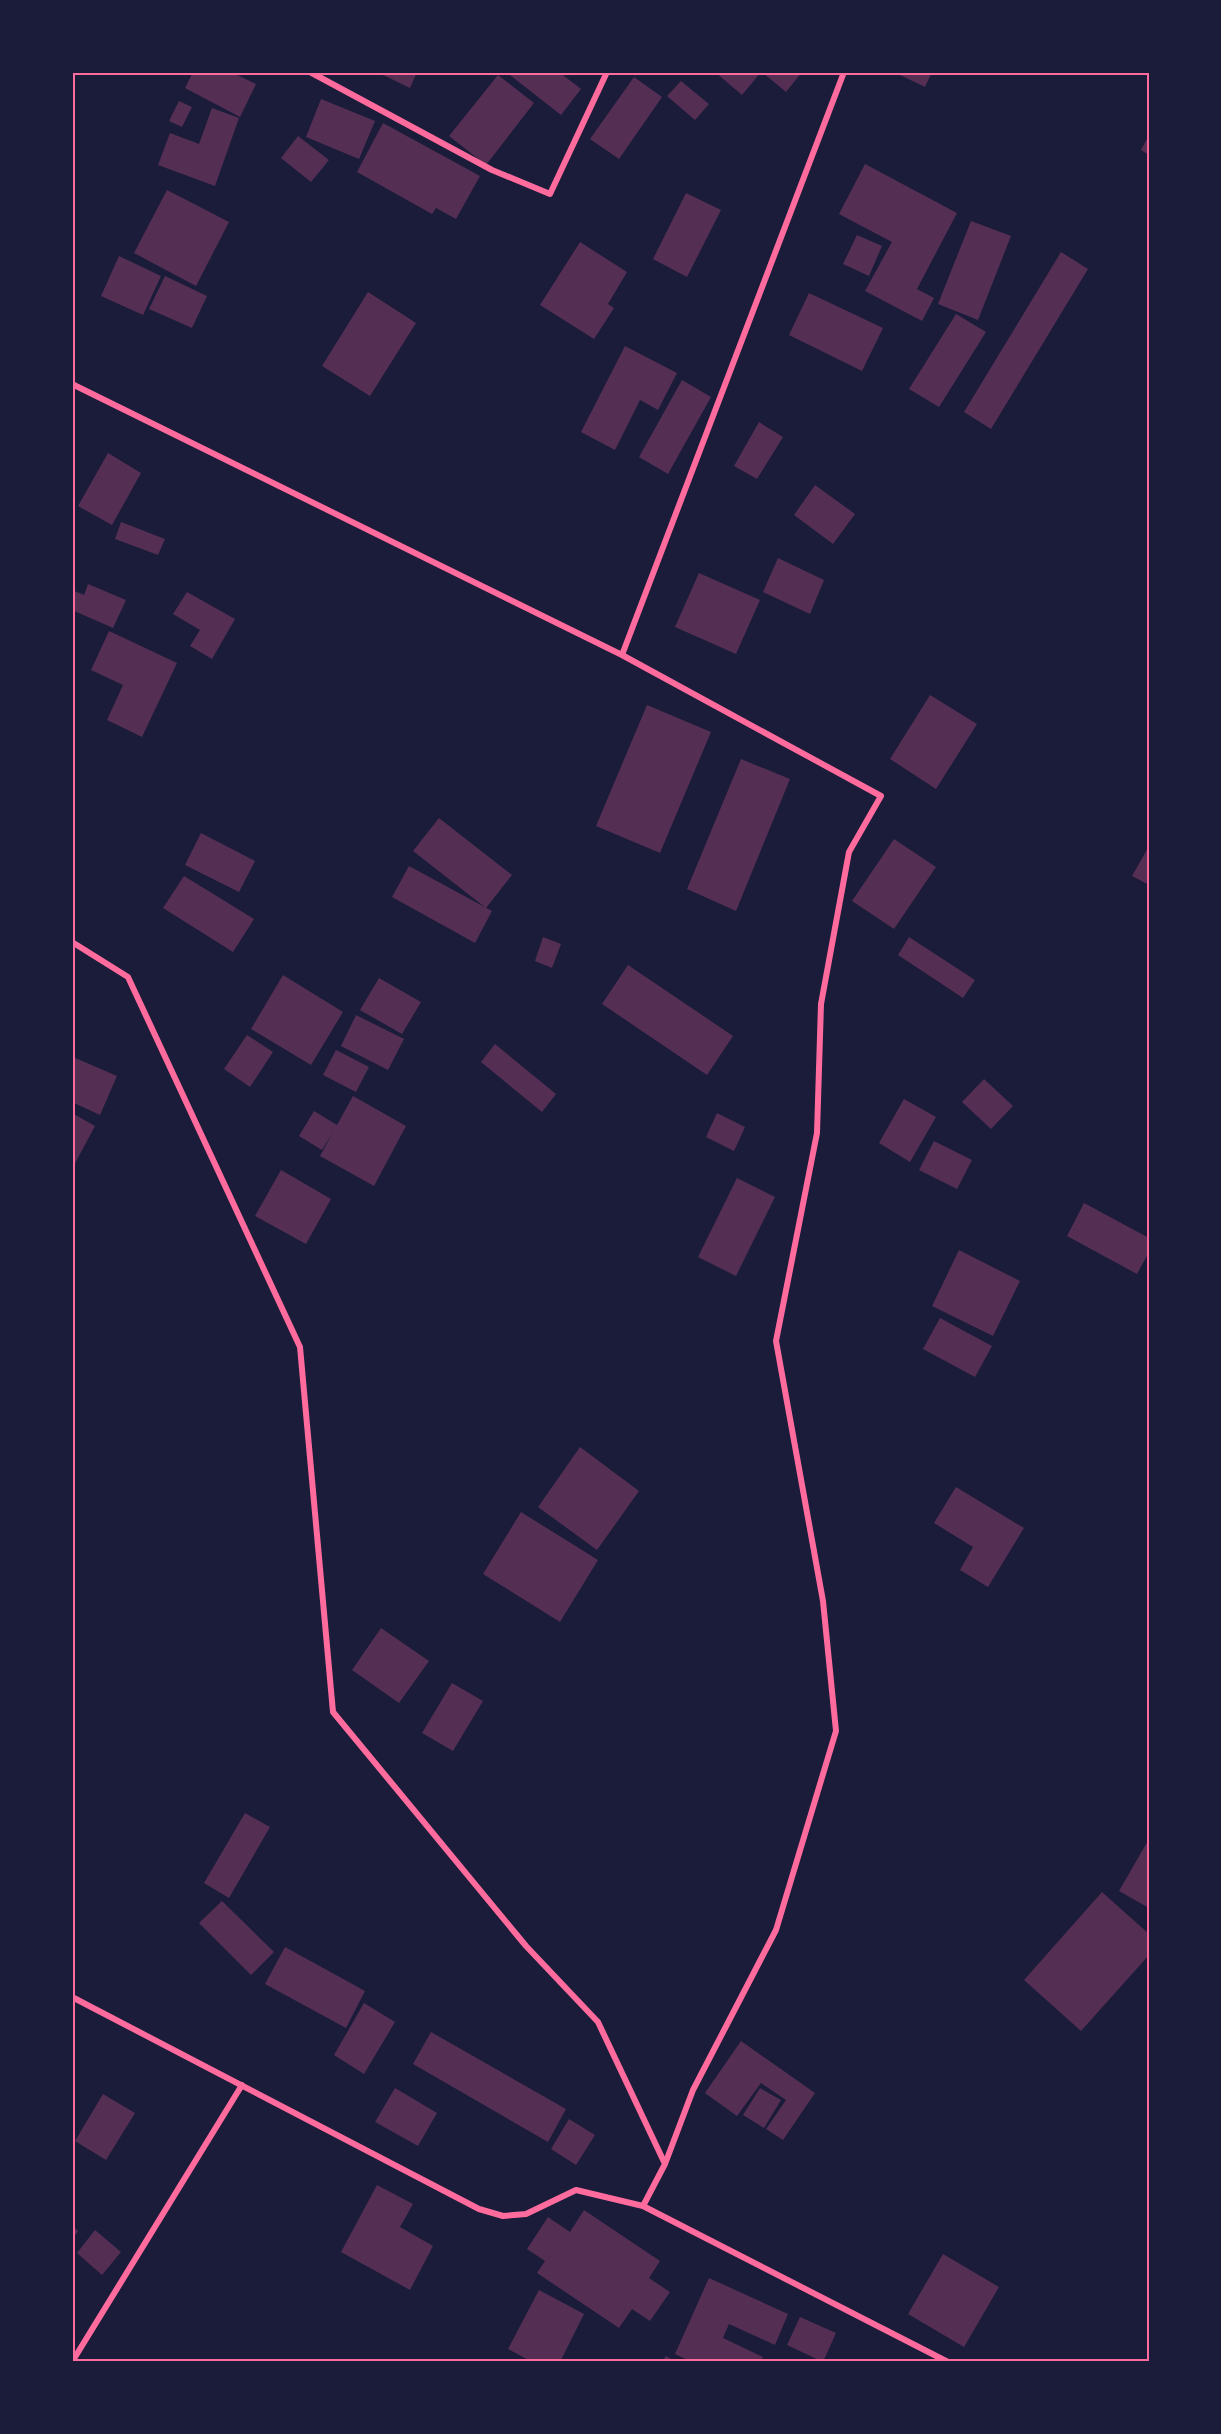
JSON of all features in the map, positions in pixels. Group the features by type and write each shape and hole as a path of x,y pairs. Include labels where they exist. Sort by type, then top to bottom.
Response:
{"street":[{"path":"310,72 492,170 550,194 607,72"},
{"path":"622,656 844,72"},
{"path":"72,384 622,656 881,796 849,852 821,1004 817,1133 776,1341 823,1601 836,1731 776,1930 693,2090 665,2164 643,2206"},
{"path":"72,942 128,977 300,1347 333,1712 526,1946 598,2022 665,2164"},
{"path":"72,1997 479,2209 503,2216 526,2214 576,2190 643,2206 948,2362"},
{"path":"72,2362 242,2085"}],"building":[{"path":"193,72 231,72 256,84 240,117 185,88"},
{"path":"377,72 417,72 410,88"},
{"path":"506,72 559,72 581,89 561,115"},
{"path":"715,72 761,72 742,95"},
{"path":"762,72 802,72 786,92"},
{"path":"901,72 932,72 925,87 900,75"},
{"path":"498,75 534,103 486,165 449,136"},
{"path":"634,77 662,97 619,159 590,139"},
{"path":"681,81 709,104 695,120 667,96"},
{"path":"321,99 375,121 359,159 306,137"},
{"path":"179,101 192,107 182,127 169,121"},
{"path":"212,108 239,118 215,186 158,165 170,133 199,144"},
{"path":"383,123 480,176 456,219 436,208 432,214 357,172"},
{"path":"1149,135 1149,155 1141,150"},
{"path":"298,136 329,160 311,182 281,158"},
{"path":"865,164 957,213 917,289 934,298 922,321 865,291 892,242 839,214"},
{"path":"167,190 229,222 196,286 134,253"},
{"path":"686,193 721,210 687,277 653,259"},
{"path":"971,221 1011,236 978,320 938,304"},
{"path":"857,235 882,246 869,276 843,264"},
{"path":"580,242 627,272 608,304 614,308 594,339 540,305"},
{"path":"1061,252 1088,269 991,429 964,412"},
{"path":"119,256 161,276 143,315 101,296"},
{"path":"165,276 207,296 192,328 149,309"},
{"path":"368,292 416,323 370,396 322,366"},
{"path":"809,293 883,328 862,371 789,335"},
{"path":"956,314 986,332 939,407 909,389"},
{"path":"625,346 677,373 658,410 640,400 615,450 581,432"},
{"path":"682,380 711,397 668,474 639,457"},
{"path":"759,422 783,437 757,479 734,466"},
{"path":"108,453 141,473 112,525 78,506"},
{"path":"815,485 855,514 833,544 794,515"},
{"path":"121,522 165,539 158,555 115,539"},
{"path":"778,558 824,580 810,614 763,592"},
{"path":"699,573 760,600 736,654 675,627"},
{"path":"88,584 126,600 113,628 72,610 72,590 84,595"},
{"path":"187,592 235,619 212,659 190,646 200,630 173,614"},
{"path":"109,631 177,663 142,737 107,720 123,685 91,670"},
{"path":"930,695 977,724 936,789 890,759"},
{"path":"647,705 711,732 660,853 596,826"},
{"path":"741,759 790,779 736,911 687,889"},
{"path":"439,818 512,875 486,908 413,851"},
{"path":"201,833 255,861 239,892 185,865"},
{"path":"894,839 936,867 894,929 852,901"},
{"path":"1149,846 1149,885 1132,876"},
{"path":"409,866 492,911 475,943 392,897"},
{"path":"184,876 254,919 233,952 163,908"},
{"path":"543,937 561,944 552,968 535,961"},
{"path":"909,937 975,980 963,998 898,955"},
{"path":"628,965 733,1036 707,1075 602,1004"},
{"path":"283,975 343,1012 311,1065 251,1029"},
{"path":"379,978 421,1002 402,1034 360,1010"},
{"path":"356,1015 404,1039 388,1070 341,1046"},
{"path":"247,1035 273,1052 250,1087 224,1069"},
{"path":"495,1044 556,1094 542,1112 481,1062"},
{"path":"336,1050 369,1067 356,1092 323,1075"},
{"path":"73,1057 117,1076 100,1115 72,1102"},
{"path":"984,1079 1013,1106 991,1129 962,1102"},
{"path":"353,1096 406,1126 374,1186 320,1156 333,1132 322,1150 299,1136 314,1111 337,1125"},
{"path":"904,1099 936,1117 910,1162 879,1143"},
{"path":"72,1113 95,1126 72,1169"},
{"path":"717,1113 745,1127 734,1151 706,1137"},
{"path":"934,1141 972,1160 957,1189 919,1170"},
{"path":"281,1170 331,1199 306,1244 255,1216"},
{"path":"737,1178 775,1197 736,1276 698,1257"},
{"path":"1084,1203 1149,1238 1149,1252 1137,1274 1067,1236"},
{"path":"959,1250 1020,1281 993,1336 932,1306"},
{"path":"940,1318 992,1346 975,1377 923,1349"},
{"path":"580,1447 639,1491 597,1550 538,1507"},
{"path":"956,1487 1024,1528 988,1587 960,1570 973,1547 934,1523"},
{"path":"521,1512 598,1560 560,1622 483,1574"},
{"path":"381,1628 429,1661 399,1703 352,1670"},
{"path":"452,1683 483,1701 453,1751 422,1733"},
{"path":"245,1813 270,1827 229,1898 204,1883"},
{"path":"1149,1839 1149,1908 1119,1891"},
{"path":"1102,1892 1149,1934 1149,1955 1081,2031 1024,1980"},
{"path":"222,1901 274,1952 251,1975 199,1923"},
{"path":"285,1947 365,1991 346,2028 265,1984"},
{"path":"364,2003 395,2022 364,2074 334,2055"},
{"path":"431,2032 566,2109 548,2142 413,2064"},
{"path":"741,2041 815,2093 783,2140 766,2129 786,2100 761,2083 737,2116 705,2093"},
{"path":"395,2088 437,2113 418,2146 375,2122"},
{"path":"760,2088 781,2100 764,2128 743,2115"},
{"path":"103,2094 135,2113 106,2160 75,2141"},
{"path":"569,2119 595,2135 576,2165 551,2149"},
{"path":"377,2185 413,2204 400,2227 433,2246 410,2290 341,2252"},
{"path":"584,2210 660,2261 649,2278 670,2292 650,2321 632,2309 619,2328 537,2273 545,2261 527,2249 548,2217 570,2232"},
{"path":"72,2226 78,2231 72,2240"},
{"path":"95,2230 121,2252 102,2275 77,2253"},
{"path":"943,2254 999,2287 964,2347 908,2314"},
{"path":"709,2278 788,2314 775,2345 729,2324 723,2338 763,2357 760,2362 692,2362 675,2354"},
{"path":"539,2290 584,2314 560,2362 532,2362 508,2349"},
{"path":"800,2317 836,2333 823,2362 787,2345"},
{"path":"666,2356 676,2362 662,2362"}]}
